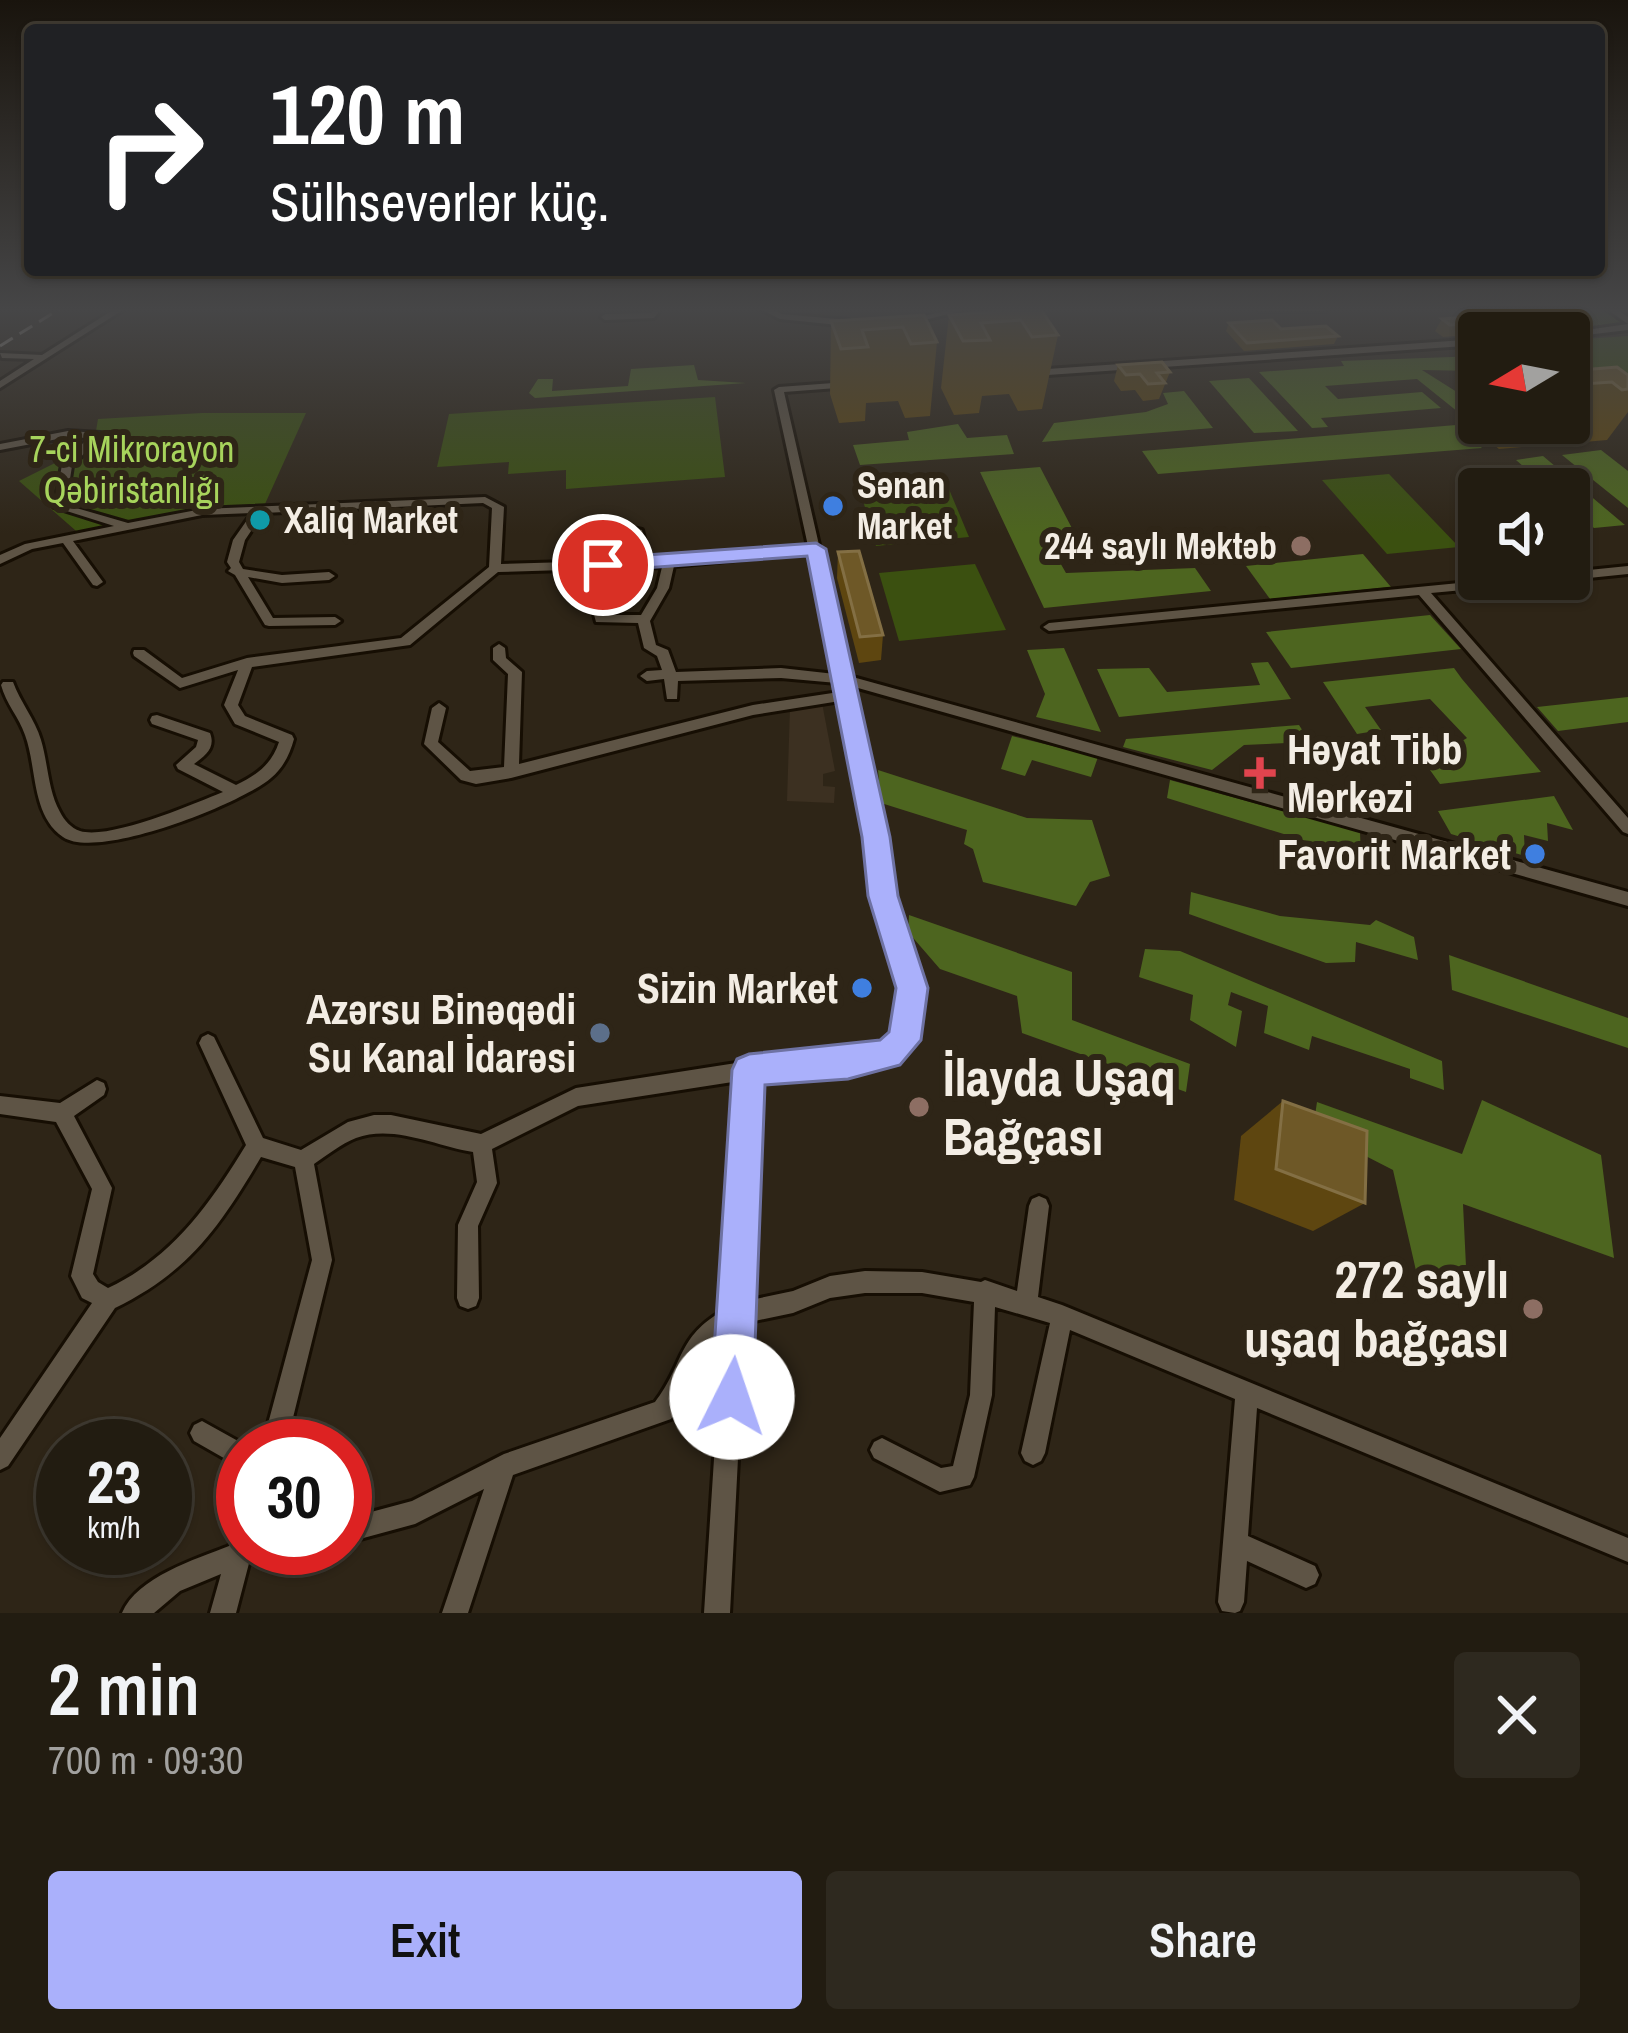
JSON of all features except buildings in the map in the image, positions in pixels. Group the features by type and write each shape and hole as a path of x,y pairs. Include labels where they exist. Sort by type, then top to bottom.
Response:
{"street":[{"path":"1600,383 1628,404"},
{"path":"303,1160 337,1135 369,1122 396,1121 482,1144 576,1097 749,1070 869,1060 898,1048 909,1025 912,988 883,896 816,549 779,390 861,384"},
{"path":"0,447 68,434 96,435 67,465 60,507 127,526"},
{"path":"0,560 28,546 202,512 485,500 498,507 495,568"},
{"path":"258,512 239,540 234,571 269,622 335,621"},
{"path":"622,529 638,532 644,563"},
{"path":"67,541 97,582"},
{"path":"140,653 179,683 247,663 405,642 495,568 669,562 816,549"},
{"path":"669,562 663,588 645,620 650,648 663,652 672,696"},
{"path":"1590,574 1628,570"},
{"path":"234,571 282,579 329,576"},
{"path":"1049,627 1458,587"},
{"path":"1422,591 1628,828"},
{"path":"598,608 600,619 645,620"},
{"path":"499,648 500,660 515,673 511,772"},
{"path":"8,685 11,706 30,729 45,796 67,834 82,840 116,836 235,791 277,764 287,739 240,721 231,705 247,663"},
{"path":"647,676 781,673 844,687 1628,899"},
{"path":"439,708 431,745 466,776 511,772 844,687"},
{"path":"157,720 205,736 202,750 183,765 235,791"},
{"path":"208,1043 257,1146 303,1160"},
{"path":"718,1613 749,1070"},
{"path":"0,1105 62,1113 97,1089"},
{"path":"62,1113 102,1189 82,1276 90,1290 106,1300"},
{"path":"467,1298 469,1216 487,1183 482,1144"},
{"path":"0,1457 106,1300 171,1266 203,1233 257,1146"},
{"path":"281,1419 322,1260 303,1160"},
{"path":"1026,1304 1039,1206"},
{"path":"372,1524 415,1513 504,1466 663,1411 681,1391 694,1348 738,1311 791,1303 831,1286 896,1279 985,1291 1063,1316 1628,1550"},
{"path":"882,1450 940,1480 953,1483 962,1477 981,1395 985,1291"},
{"path":"1033,1454 1063,1316"},
{"path":"1231,1602 1247,1392"},
{"path":"202,1433 216,1441"},
{"path":"454,1613 504,1466"},
{"path":"1236,1543 1306,1575"},
{"path":"136,1613 171,1582 216,1560"},
{"path":"223,1613 233,1575"}],"shaded area":[{"path":"822,703 835,771 823,774 823,786 835,787 834,803 787,801 790,708"}],"green space":[{"path":"535,383 553,383 552,391 742,383 535,398 529,393"},
{"path":"1211,383 1254,383 1298,431 1254,433"},
{"path":"1270,383 1361,383 1325,386 1338,399 1422,392 1441,408 1321,418 1328,427 1312,428"},
{"path":"1422,383 1443,383 1458,393 1458,412"},
{"path":"1612,383 1628,383 1628,395"},
{"path":"1184,391 1213,428 1042,442 1054,423 1146,412 1168,404 1163,393"},
{"path":"715,397 725,477 566,489 566,470 508,474 509,462 437,467 449,414"},
{"name":"7-ci Mikrorayon Qəbiristanlığı","path":"306,413 265,504 163,514 83,537 19,481 65,458 96,431 98,419"},
{"path":"958,424 967,438 1007,435 1014,454 860,465 853,445 909,440 907,432"},
{"path":"1456,425 1458,444 1482,448 1158,474 1142,451"},
{"path":"1601,450 1628,471 1628,508 1590,477 1590,468 1578,468 1562,455"},
{"path":"1543,456 1557,468 1525,468 1516,460"},
{"path":"1040,467 1075,534 1047,540 1066,573 1195,568 1211,591 1044,608 980,472"},
{"path":"1389,474 1458,547 1387,554 1322,480"},
{"path":"946,482 969,537 876,546 860,490"},
{"path":"1590,496 1625,525 1590,524"},
{"path":"1363,554 1391,587 1270,599 1246,566"},
{"path":"975,564 1006,630 899,641 879,573"},
{"path":"1430,615 1461,649 1291,668 1266,632"},
{"path":"1064,648 1101,732 1036,717 1045,694 1027,650"},
{"path":"1268,662 1291,699 1119,717 1097,669 1149,668 1167,692 1260,685 1251,663"},
{"path":"1454,668 1541,772 1440,784 1425,763 1467,738 1430,699 1365,707 1381,730 1357,734 1323,682"},
{"path":"1628,697 1628,722 1558,731 1537,707"},
{"path":"1299,725 1310,742 1244,745 1212,770 1123,747 1126,739"},
{"path":"1012,736 1098,757 1091,777 1032,760 1025,776 1001,769"},
{"path":"878,770 1027,818 1092,820 1110,876 1090,882 1076,906 983,882 973,849 964,844 967,830 881,803"},
{"path":"1170,780 1360,832 1361,858 1167,798"},
{"path":"1554,796 1573,830 1547,823 1548,841 1524,835 1525,856 1451,834 1438,811"},
{"path":"1191,892 1280,916 1370,925 1376,920 1414,937 1418,960 1356,942 1355,962 1326,963 1189,914"},
{"path":"909,915 1072,972 1072,1020 1190,1064 1186,1092 1022,1033 1017,996 940,969 908,932"},
{"path":"1145,949 1180,951 1442,1061 1444,1090 1410,1078 1410,1069 1312,1036 1309,1050 1264,1033 1268,1006 1231,992 1228,1005 1242,1011 1236,1047 1190,1020 1193,995 1139,977"},
{"path":"1449,955 1628,1018 1628,1048 1452,990"},
{"path":"1482,1100 1601,1155 1614,1258 1463,1204 1468,1308 1417,1275 1393,1170 1313,1129 1317,1102 1462,1154"}],"place":[{"name":"Sənan Market","path":"833,506"},
{"name":"Xaliq Market","path":"260,520"},
{"name":"244 saylı Məktəb","path":"1301,546"},
{"name":"Həyat Tibb Mərkəzi","path":"1260,773"},
{"name":"Favorit Market","path":"1535,854"},
{"name":"Sizin Market","path":"862,988"},
{"name":"Azərsu Binəqədi Su Kanal İdarəsi","path":"600,1033"},
{"name":"İlayda Uşaq Bağçası","path":"919,1107"},
{"name":"272 saylı uşaq bağçası","path":"1533,1309"}],"route":[{"path":"603,565 816,549 876,837 883,896 912,988 904,1040 888,1054 848,1063 749,1070 732,1397"}]}
